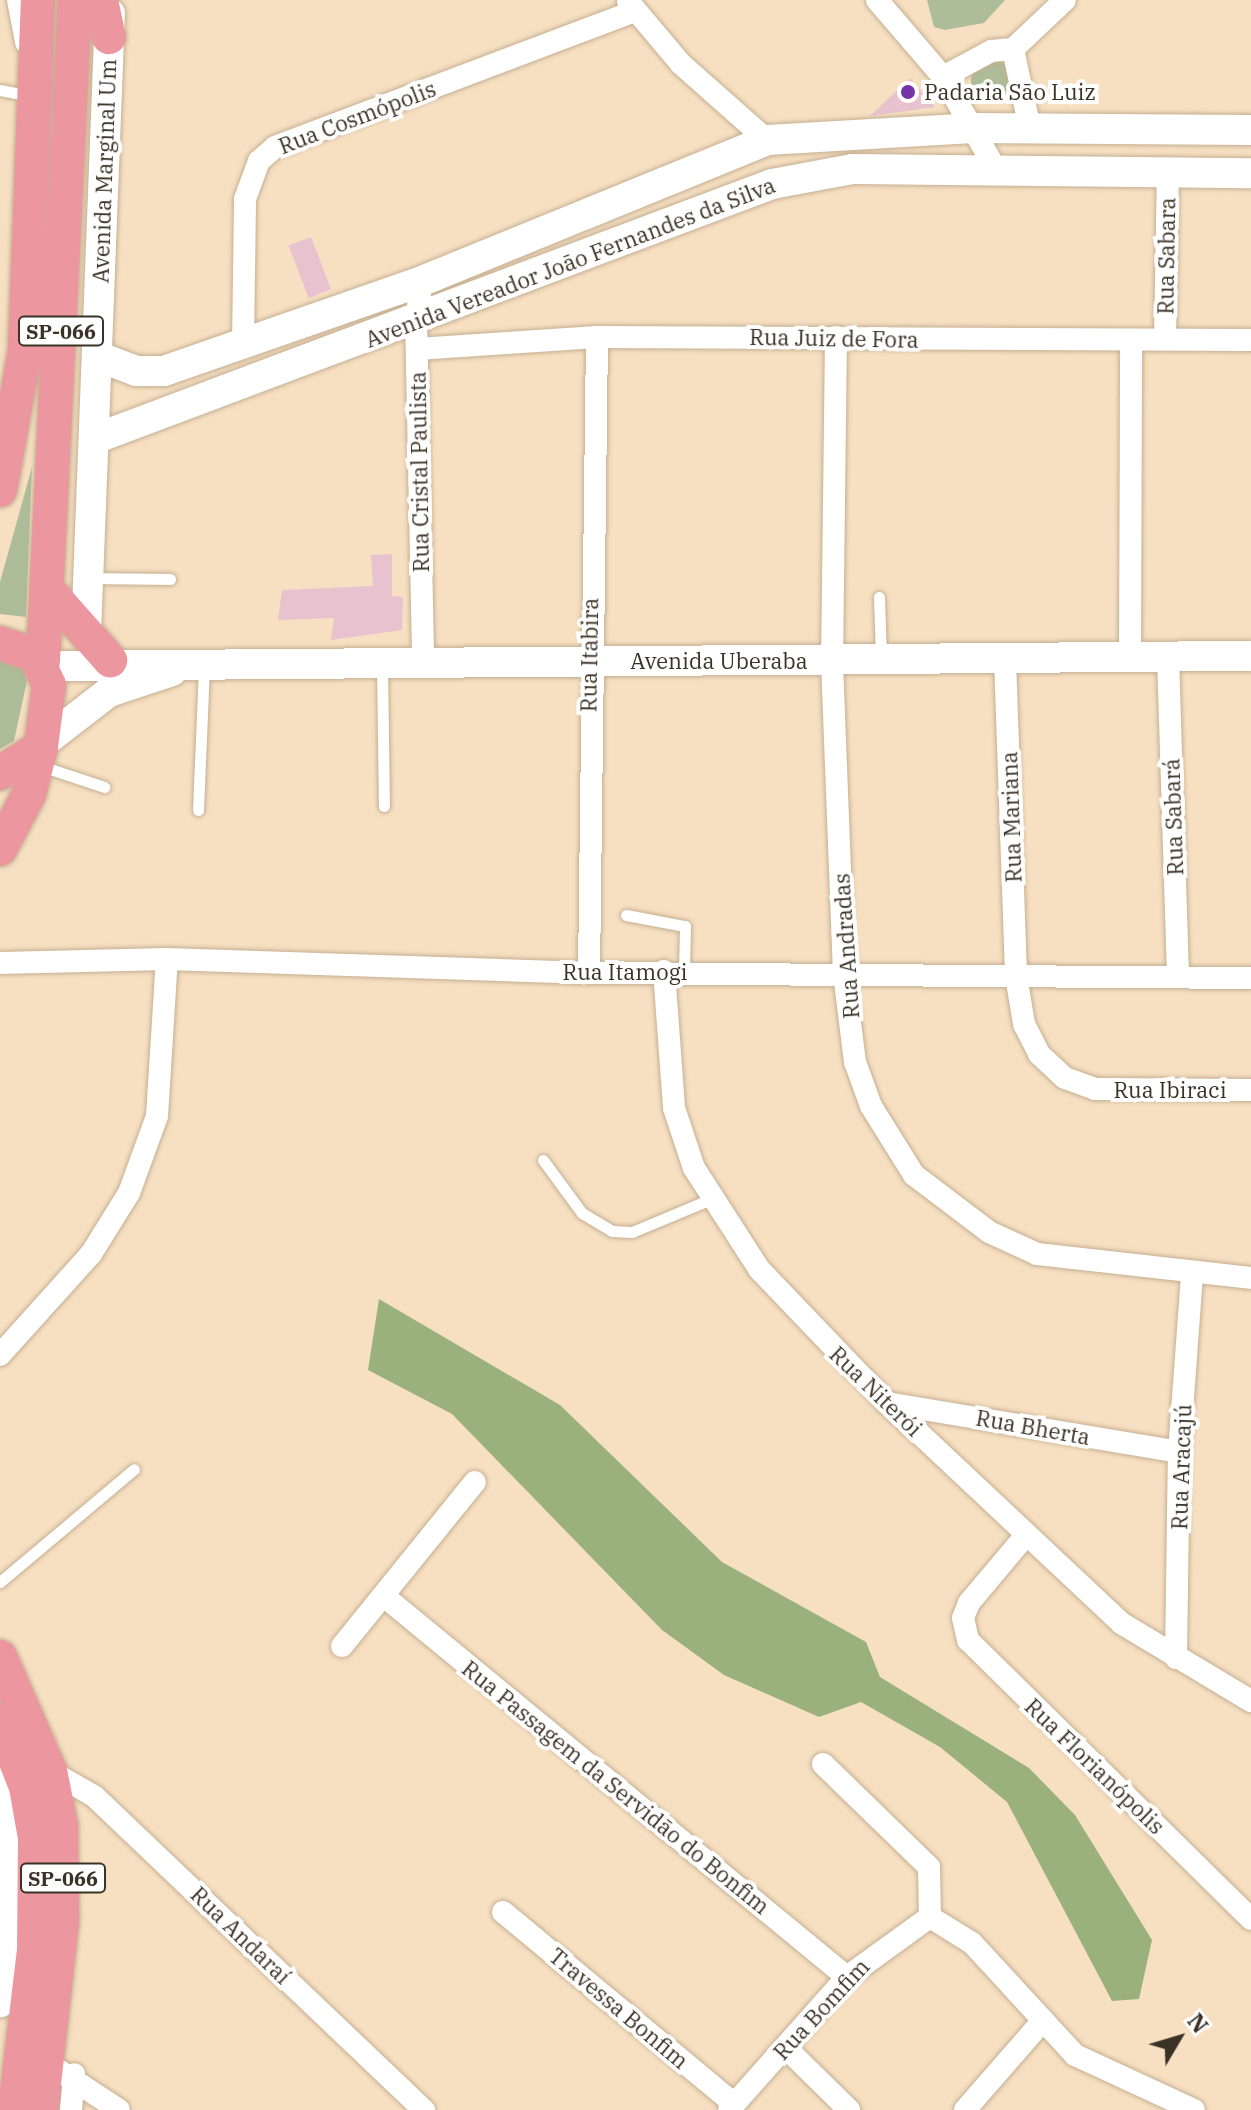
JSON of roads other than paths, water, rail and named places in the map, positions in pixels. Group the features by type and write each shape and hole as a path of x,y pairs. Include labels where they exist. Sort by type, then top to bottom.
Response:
{"main road":[{"name":"SP-066","path":"0,490 35,91 38,0"},
{"name":"SP-066","path":"0,849 41,752 75,0"},
{"path":"101,0 109,37"},
{"name":"Avenida Marginal Um","path":"86,634 97,438 97,356 111,0"},
{"name":"Avenida Vereador João Fernandes da Silva","path":"97,356 136,371 164,371 422,281 767,140 973,128 1251,130"},
{"name":"Avenida Vereador João Fernandes da Silva","path":"97,438 772,184 853,169 994,166 1251,173"},
{"path":"48,590 110,660"},
{"path":"0,643 44,663"},
{"name":"Avenida Uberaba","path":"44,663 110,660 196,667 588,660 832,662 1251,656"},
{"name":"Avenida Uberaba","path":"41,752 109,692 196,667"},
{"path":"0,773 41,752"},
{"name":"SP-066","path":"0,1657 50,1771 61,1825 60,2068 41,2110"},
{"name":"SP-066","path":"0,1721 26,1787 35,1838 34,1950 15,2110"},
{"path":"0,1783 10,1823 11,1903 0,2002"}],"street":[{"path":"18,0 35,91"},
{"path":"943,77 991,51 1013,49 1065,0"},
{"path":"891,5 943,77 994,166"},
{"path":"630,6 767,140"},
{"name":"Rua Cosmópolis","path":"243,345 245,199 259,161 275,147 630,6"},
{"path":"1013,49 1030,129"},
{"name":"Rua Sabara","path":"1165,339 1168,173"},
{"name":"Rua Cristal Paulista","path":"422,281 416,318 423,664"},
{"name":"Rua Juiz de Fora","path":"417,349 597,337 1131,342 1165,339 1251,340"},
{"name":"Rua Itabira","path":"589,973 588,660 597,337"},
{"name":"Rua Andradas","path":"836,337 832,662 844,974 855,1062 871,1106 894,1151 952,1210 1037,1254 1192,1276 1251,1278"},
{"path":"1130,658 1131,342"},
{"name":"Rua Sabará","path":"1168,657 1178,977"},
{"name":"Rua Mariana","path":"1005,659 1016,976"},
{"path":"0,1355 91,1254 129,1193 157,1116 167,959"},
{"name":"Rua Itamogi","path":"0,963 167,959 589,973 674,971 1251,978"},
{"name":"Rua Niterói","path":"674,971 674,1108 711,1199 779,1292 887,1403 1121,1623 1251,1701"},
{"name":"Rua Ibiraci","path":"1016,976 1024,1024 1039,1054 1065,1078 1149,1093 1251,1090"},
{"name":"Rua Aracajú","path":"1176,1658 1179,1452 1192,1276"},
{"name":"Rua Bherta","path":"887,1403 1179,1452"},
{"path":"342,1646 385,1597 475,1482"},
{"name":"Rua Florianópolis","path":"1026,1535 969,1603 963,1628 976,1650 1251,1919"},
{"name":"Rua Passagem da Servidão do Bonfim","path":"385,1597 847,1977"},
{"path":"823,1764 929,1867 926,1918 972,1943 1041,2023 1111,2077 1194,2110"},
{"name":"Rua Andaraí","path":"50,1771 94,1796 424,2110"},
{"name":"Travessa Bonfim","path":"503,1912 732,2107"},
{"name":"Rua Bomfim","path":"732,2107 847,1977 926,1918"},
{"path":"965,2110 1041,2023"},
{"path":"785,2047 849,2110"},
{"path":"60,2068 71,2110"},
{"path":"60,2068 119,2110"}],"lane":[{"path":"0,90 35,91"},
{"path":"87,578 170,579"},
{"path":"879,597 881,661"},
{"path":"382,664 384,806"},
{"path":"196,667 198,810"},
{"path":"41,752 104,787"},
{"path":"626,915 676,919 685,926 674,971"},
{"path":"543,1160 582,1213 612,1231 632,1232 711,1199"},
{"path":"0,1582 134,1469"}],"place":[{"name":"Padaria São Luiz","path":"908,92"}]}
